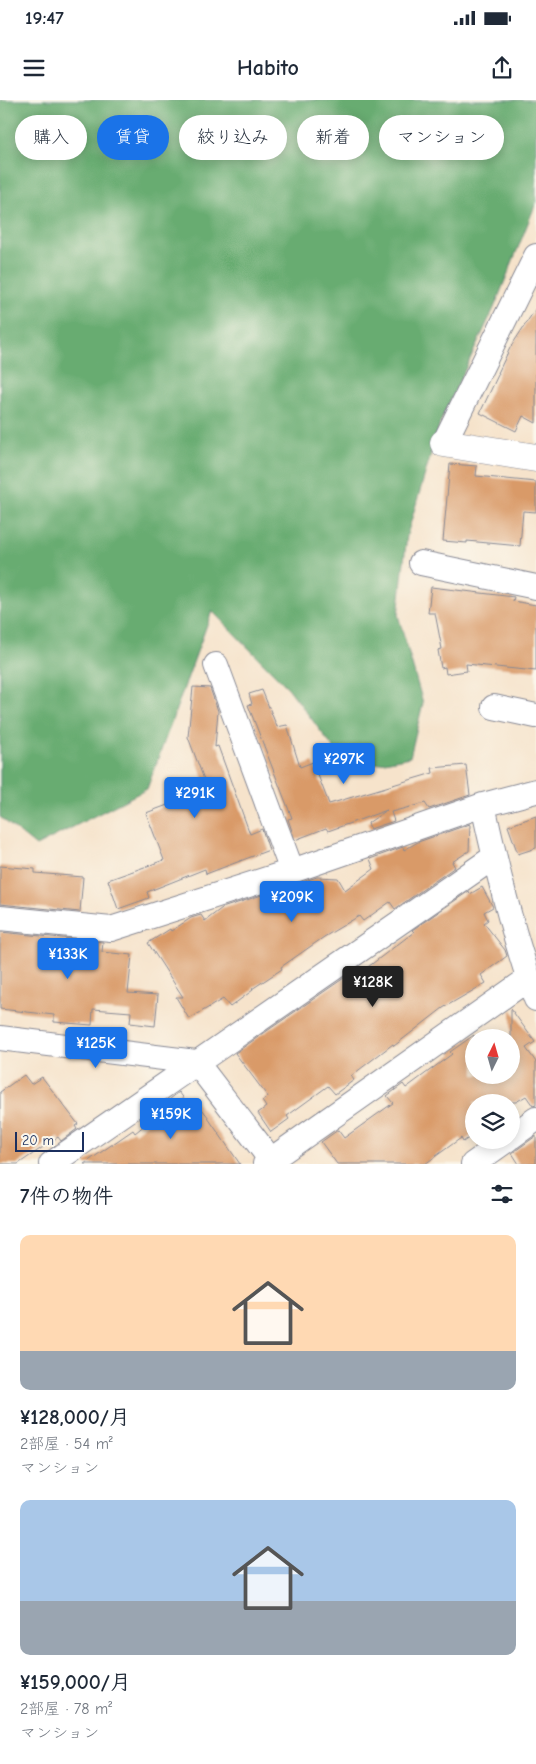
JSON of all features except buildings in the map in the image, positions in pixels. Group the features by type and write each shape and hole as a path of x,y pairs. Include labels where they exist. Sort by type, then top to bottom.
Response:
{"street":[{"path":"536,256 444,443 536,458"},
{"path":"421,563 536,587"},
{"path":"216,665 292,871"},
{"path":"494,707 536,716"},
{"path":"0,918 111,929 292,871 483,805 536,791"},
{"path":"3,1040 196,1062 270,1163 532,989 494,857 483,805"},
{"path":"51,1164 494,857"},
{"path":"520,1131 536,1120"},
{"path":"473,1164 494,1149"}],"green space":[{"path":"0,100 536,100 536,203 494,308 440,423 407,535 398,615 423,703 410,757 349,769 289,689 212,611 147,789 36,846 0,817"}]}
